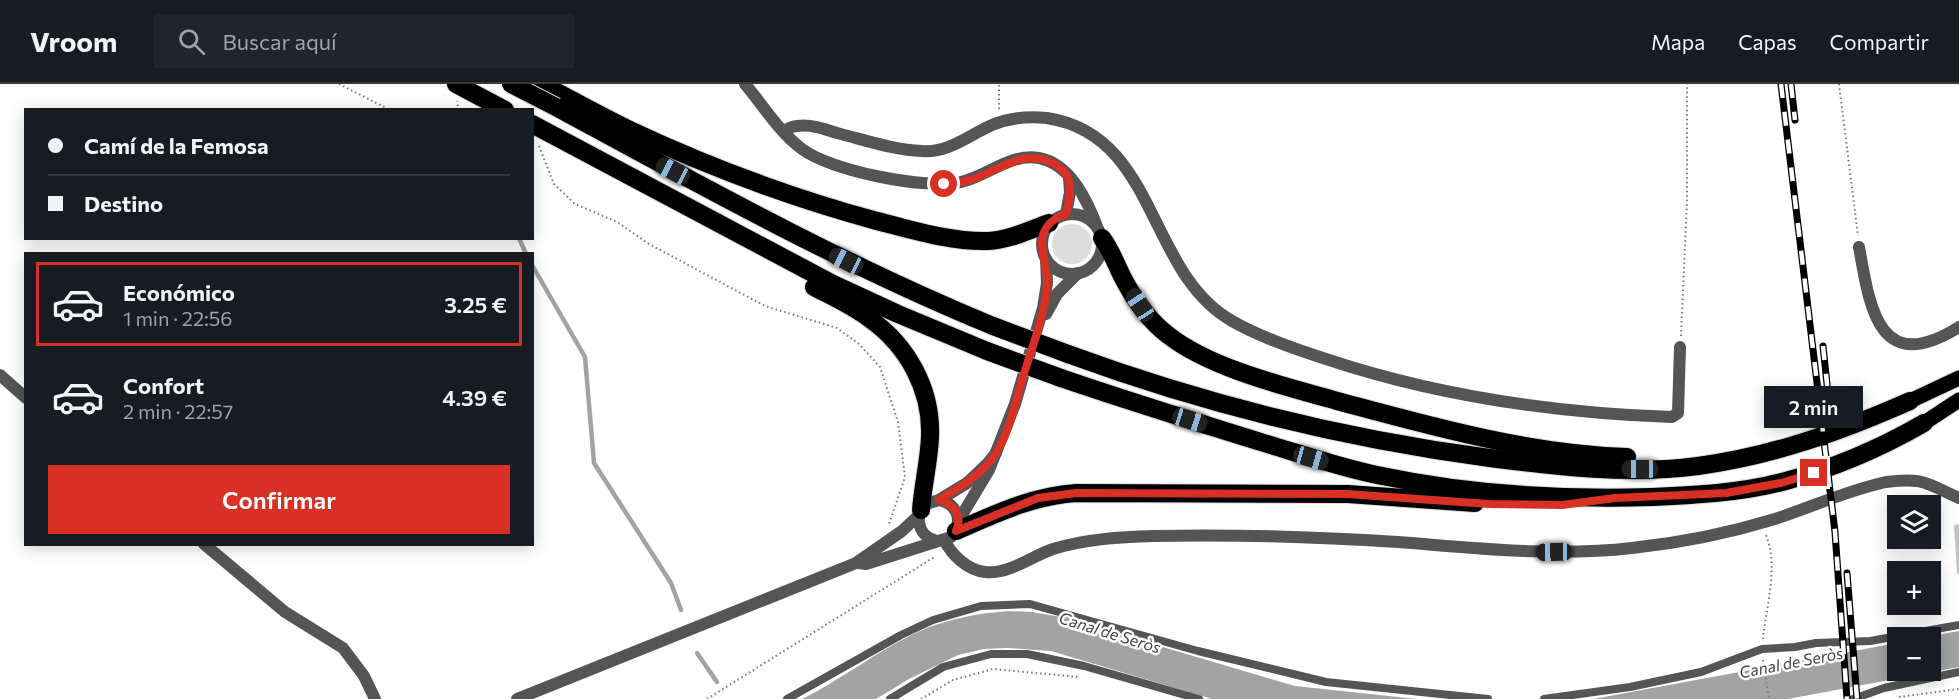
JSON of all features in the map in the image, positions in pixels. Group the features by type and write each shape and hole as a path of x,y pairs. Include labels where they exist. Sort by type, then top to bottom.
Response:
{"highway":[{"path":"456,84 501,108"},
{"path":"511,84 806,242 993,326 1160,386 1335,431 1453,453 1540,464 1660,469 1729,461 1767,453 1845,429 1910,401"},
{"path":"545,86 632,130 713,165 790,195 872,219 934,235 979,241 1012,236 1049,223"},
{"path":"534,131 567,142 833,284 987,351 1061,378 1218,429 1374,474 1461,489 1553,496 1615,498 1726,493 1781,483 1865,455 1924,423"},
{"path":"686,207 768,261 865,315 880,326 900,349 918,375 929,413 930,438 920,512"},
{"path":"1100,233 1140,305 1166,334 1200,355 1261,378 1420,423 1555,451 1644,457 1767,453"},
{"path":"949,536 1038,498 1076,493 1347,494 1513,505 1562,505 1615,498"}],"main road":[{"path":"1910,401 1959,378"},
{"path":"1924,423 1959,400"}],"street":[{"path":"745,84 783,131 804,150 823,160 850,169 917,183 944,184 962,182 978,177 1005,163 1028,158 1050,162 1062,169 1085,198 1100,233 1100,256 1087,270 1069,274 1060,271 1046,259"},
{"path":"783,131 800,125 816,127 890,146 931,151 949,147 992,125 1012,119 1047,118 1067,123 1096,137 1128,168 1174,260 1207,303 1230,320 1257,334 1328,360 1399,381 1492,400 1584,412 1672,417 1678,413 1680,401 1680,347"},
{"path":"1066,214 1070,192 1069,178"},
{"path":"856,563 866,564 949,536 989,470 1008,426 1038,332 1047,283 1042,240 1049,223 1066,214 1084,216 1100,233"},
{"path":"1859,248 1872,309 1884,333 1905,344 1921,345 1959,327"},
{"path":"1038,332 1057,294 1078,273"},
{"path":"0,375 24,396"},
{"path":"517,699 856,563 889,541 926,504 939,500 974,478 996,453"},
{"path":"939,500 952,506 949,536 970,568 993,573 1073,544 1129,537 1284,536 1527,551 1630,549 1691,540 1756,524 1876,484 1895,481 1927,482 1959,498"},
{"path":"920,512 920,529 924,535 949,536"},
{"path":"206,546 285,612 343,648 364,676 375,699"}],"lane":[{"path":"787,699 901,635 933,620 981,606 1030,604 1198,651 1326,682 1488,699"},
{"path":"1544,699 1630,687 1701,672 1762,649 1795,647 1816,642 1870,641 1959,625"},
{"path":"890,699 944,667 991,654 1027,654 1084,666 1199,699"},
{"path":"1853,699 1884,688 1959,672"}],"path":[{"path":"339,84 386,108"},
{"path":"992,125 1000,102 999,84"},
{"path":"1680,347 1688,201 1687,84"},
{"path":"1839,84 1859,248"},
{"path":"534,131 554,184 575,204 617,222 649,244 765,306 837,328 859,344 880,367 898,422 905,477 889,523 889,541"},
{"path":"1756,524 1765,533 1771,562 1762,649 1769,699"},
{"path":"707,699 890,586 949,536"},
{"path":"921,699 953,680 993,669 1081,677"}],"shaded area":[{"path":"1072,224 1080,225 1086,230 1091,236 1091,252 1086,258 1080,263 1072,264 1064,263 1058,258 1053,252 1052,244 1053,236 1058,230 1064,225"}],"water":[{"name":"Canal de Seròs","path":"1009,611 1061,617 1295,686 1417,699 1212,699 1051,651 1007,648 984,649 958,655 909,679 876,699 802,699 895,644 927,628 947,621"},
{"path":"1959,631 1959,667 1941,670 1941,634"},
{"path":"1887,645 1887,680 1788,699 1593,699"}],"building":[{"path":"1959,524 1959,574 1957,574 1954,525"}],"waterway":[{"path":"520,240 525,252"},
{"path":"534,268 585,357 594,463 671,583 681,610"},
{"path":"697,653 717,682"}],"railway":[{"path":"1781,84 1835,532 1847,699"},
{"path":"1791,84 1795,120"},
{"path":"1823,346 1829,403"},
{"path":"1847,573 1857,699"}],"route":[{"path":"944,184 970,180 1020,158 1037,158 1044,159 1062,169 1069,178 1070,187 1066,214 1049,223 1044,231 1042,250 1046,259 1047,283 1043,308 1038,332 1008,426 996,453 988,463 974,478 939,500 946,502 957,512 959,520 956,531 1038,498 1076,493 1347,494 1489,504 1562,505 1615,498 1726,493 1781,483 1814,473"}]}
